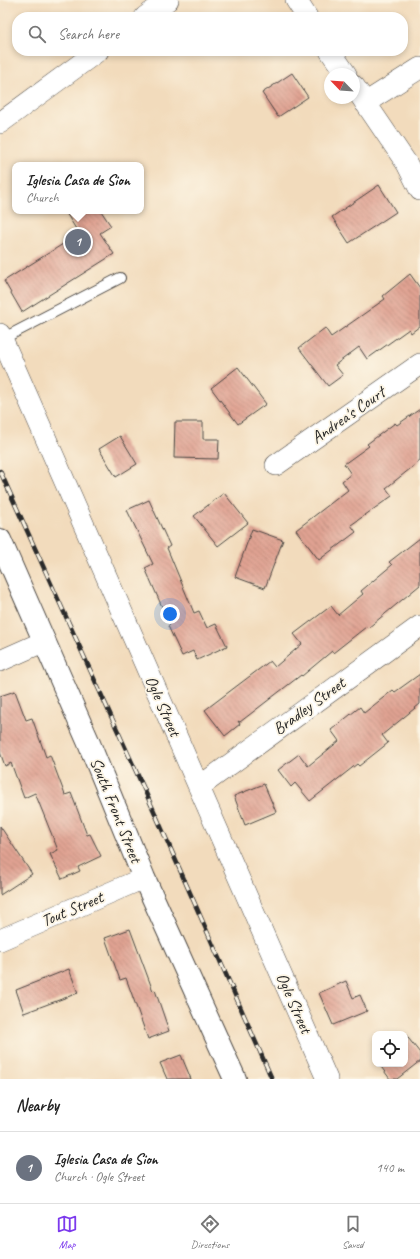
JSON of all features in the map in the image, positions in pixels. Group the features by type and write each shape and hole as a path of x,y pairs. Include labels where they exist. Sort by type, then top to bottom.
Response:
{"main road":[{"name":"South Front Street","path":"0,540 88,741 144,878 235,1079"}],"street":[{"path":"152,12 168,0"},
{"path":"296,0 304,12"},
{"path":"0,123 91,56"},
{"path":"333,56 342,68"},
{"path":"366,103 420,68"},
{"path":"360,94 407,164 420,190"},
{"name":"Ogle Street","path":"1,336 327,1079"},
{"name":"Andrea's Court","path":"276,465 420,364"},
{"name":"Bradley Street","path":"199,787 420,626"},
{"path":"0,661 44,641"},
{"name":"Tout Street","path":"0,940 144,878"}],"lane":[{"path":"1,336 120,278"}],"building":[{"path":"292,73 308,97 278,117 262,93"},
{"path":"379,185 396,212 349,243 332,217"},
{"path":"67,214 103,214 111,226 100,233 114,254 22,312 4,281 79,234"},
{"path":"410,274 420,288 420,326 411,333 409,329 367,359 359,347 335,365 343,375 328,386 299,348 325,328 331,337 385,299 383,296"},
{"path":"238,367 266,404 238,424 211,388"},
{"path":"420,409 420,461 386,488 392,496 351,525 356,532 319,560 296,530 348,490 342,481 351,474 344,464 369,446 367,444 395,423 397,425"},
{"path":"175,422 203,422 203,439 219,439 218,459 174,458"},
{"path":"120,436 137,464 116,477 99,449"},
{"path":"224,493 248,523 218,546 194,516"},
{"path":"149,500 170,546 167,548 194,613 199,611 207,628 216,624 227,646 197,660 193,651 182,656 168,626 170,625 145,568 153,564 127,510"},
{"path":"252,529 283,540 265,588 235,577"},
{"path":"420,538 420,585 368,628 366,627 333,653 332,651 302,676 301,675 240,722 238,721 240,724 225,736 205,710 270,661 275,667 302,644 294,634 331,606 338,615 363,594 361,591 392,565 389,562"},
{"path":"420,674 420,704 382,735 388,743 359,766 357,764 310,801 295,783 291,787 278,770 299,754 308,766 339,741 331,730 360,707 364,713 393,690 395,692"},
{"path":"15,691 26,720 32,718 46,757 50,755 65,795 71,793 87,835 90,834 101,856 78,867 80,871 62,879 50,854 58,850 35,793 24,798 11,763 5,766 0,752 0,696"},
{"path":"264,784 276,812 245,825 234,796"},
{"path":"0,826 32,874 0,895"},
{"path":"130,929 153,991 155,990 169,1031 148,1039 126,978 120,980 105,938"},
{"path":"69,969 78,993 24,1013 16,990"},
{"path":"346,981 353,998 360,995 367,1011 333,1025 319,993"},
{"path":"408,1038 420,1053 420,1061 397,1079 390,1079 381,1067 408,1067"},
{"path":"181,1055 191,1079 167,1079 160,1063"}],"railway":[{"path":"0,471 154,811 272,1079"}],"place":[{"name":"Iglesia Casa de Sion","path":"78,242"}]}
